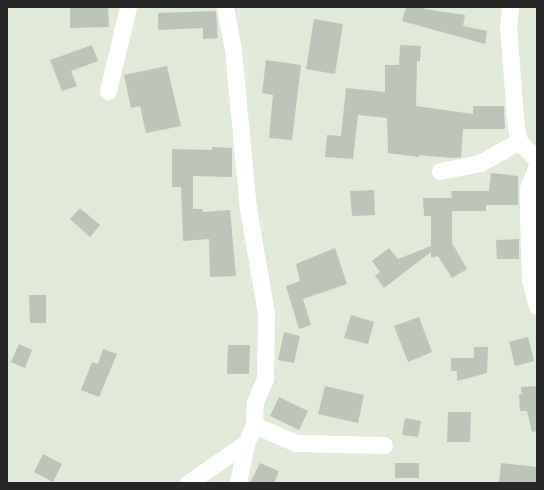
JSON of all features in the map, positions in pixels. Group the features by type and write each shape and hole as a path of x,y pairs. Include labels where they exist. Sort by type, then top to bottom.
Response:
{"street":[{"path":"108,91 128,7"},
{"path":"225,7 234,57 248,209 266,313 265,378 254,406 254,425 246,443 238,483"},
{"path":"510,7 508,35 518,141 537,160"},
{"path":"440,171 480,163 518,141"},
{"path":"537,166 528,188 530,280 537,306"},
{"path":"254,425 301,444 384,445"},
{"path":"188,483 246,443"}],"building":[{"path":"70,7 108,7 109,27 70,28"},
{"path":"406,7 425,7 424,9 465,15 463,26 487,31 485,44 402,21"},
{"path":"216,11 218,38 203,39 203,28 158,30 158,13"},
{"path":"314,19 343,24 335,74 306,69"},
{"path":"92,45 98,61 71,71 77,86 62,91 50,60"},
{"path":"400,45 421,46 420,61 417,61 416,106 473,114 473,106 504,106 505,129 463,129 461,157 452,158 419,155 419,157 388,153 387,118 358,115 353,159 325,157 327,135 341,136 346,88 385,92 385,65 399,65"},
{"path":"266,60 301,65 292,140 269,138 273,95 262,93"},
{"path":"167,66 181,126 146,133 140,106 131,108 124,75"},
{"path":"212,147 232,148 232,177 193,176 193,209 203,209 203,212 230,210 236,276 210,277 209,239 183,241 181,187 172,187 172,149 212,150"},
{"path":"491,173 518,176 518,205 486,205 486,211 452,211 452,243 467,269 452,278 438,256 431,258 431,252 384,288 375,276 380,272 372,261 389,248 398,259 431,246 431,216 424,216 423,198 452,198 451,191 489,191"},
{"path":"374,190 375,215 352,216 350,191"},
{"path":"80,208 100,225 90,237 70,219"},
{"path":"519,239 519,259 497,259 496,240"},
{"path":"335,248 347,284 303,299 311,325 299,329 286,286 300,281 296,264"},
{"path":"29,295 46,295 46,323 30,323"},
{"path":"351,315 374,322 368,344 344,338"},
{"path":"419,317 432,352 408,362 394,326"},
{"path":"284,332 300,336 294,363 278,360"},
{"path":"528,337 534,361 515,366 509,342"},
{"path":"19,344 32,350 25,368 11,362"},
{"path":"228,345 250,345 249,374 227,374"},
{"path":"474,347 488,347 487,373 457,381 457,371 451,371 451,358 474,358"},
{"path":"103,349 117,354 99,397 81,390 92,362 98,364"},
{"path":"325,386 364,395 358,423 318,414"},
{"path":"537,386 537,431 532,432 527,411 520,411 519,394 522,394 521,387"},
{"path":"279,397 308,411 299,430 270,416"},
{"path":"448,412 471,412 470,442 447,442"},
{"path":"405,418 421,421 418,437 402,435"},
{"path":"43,454 62,464 53,482 34,472"},
{"path":"260,463 279,471 274,483 250,483"},
{"path":"395,463 419,463 419,478 395,478"},
{"path":"501,463 537,467 537,483 499,483"}]}
